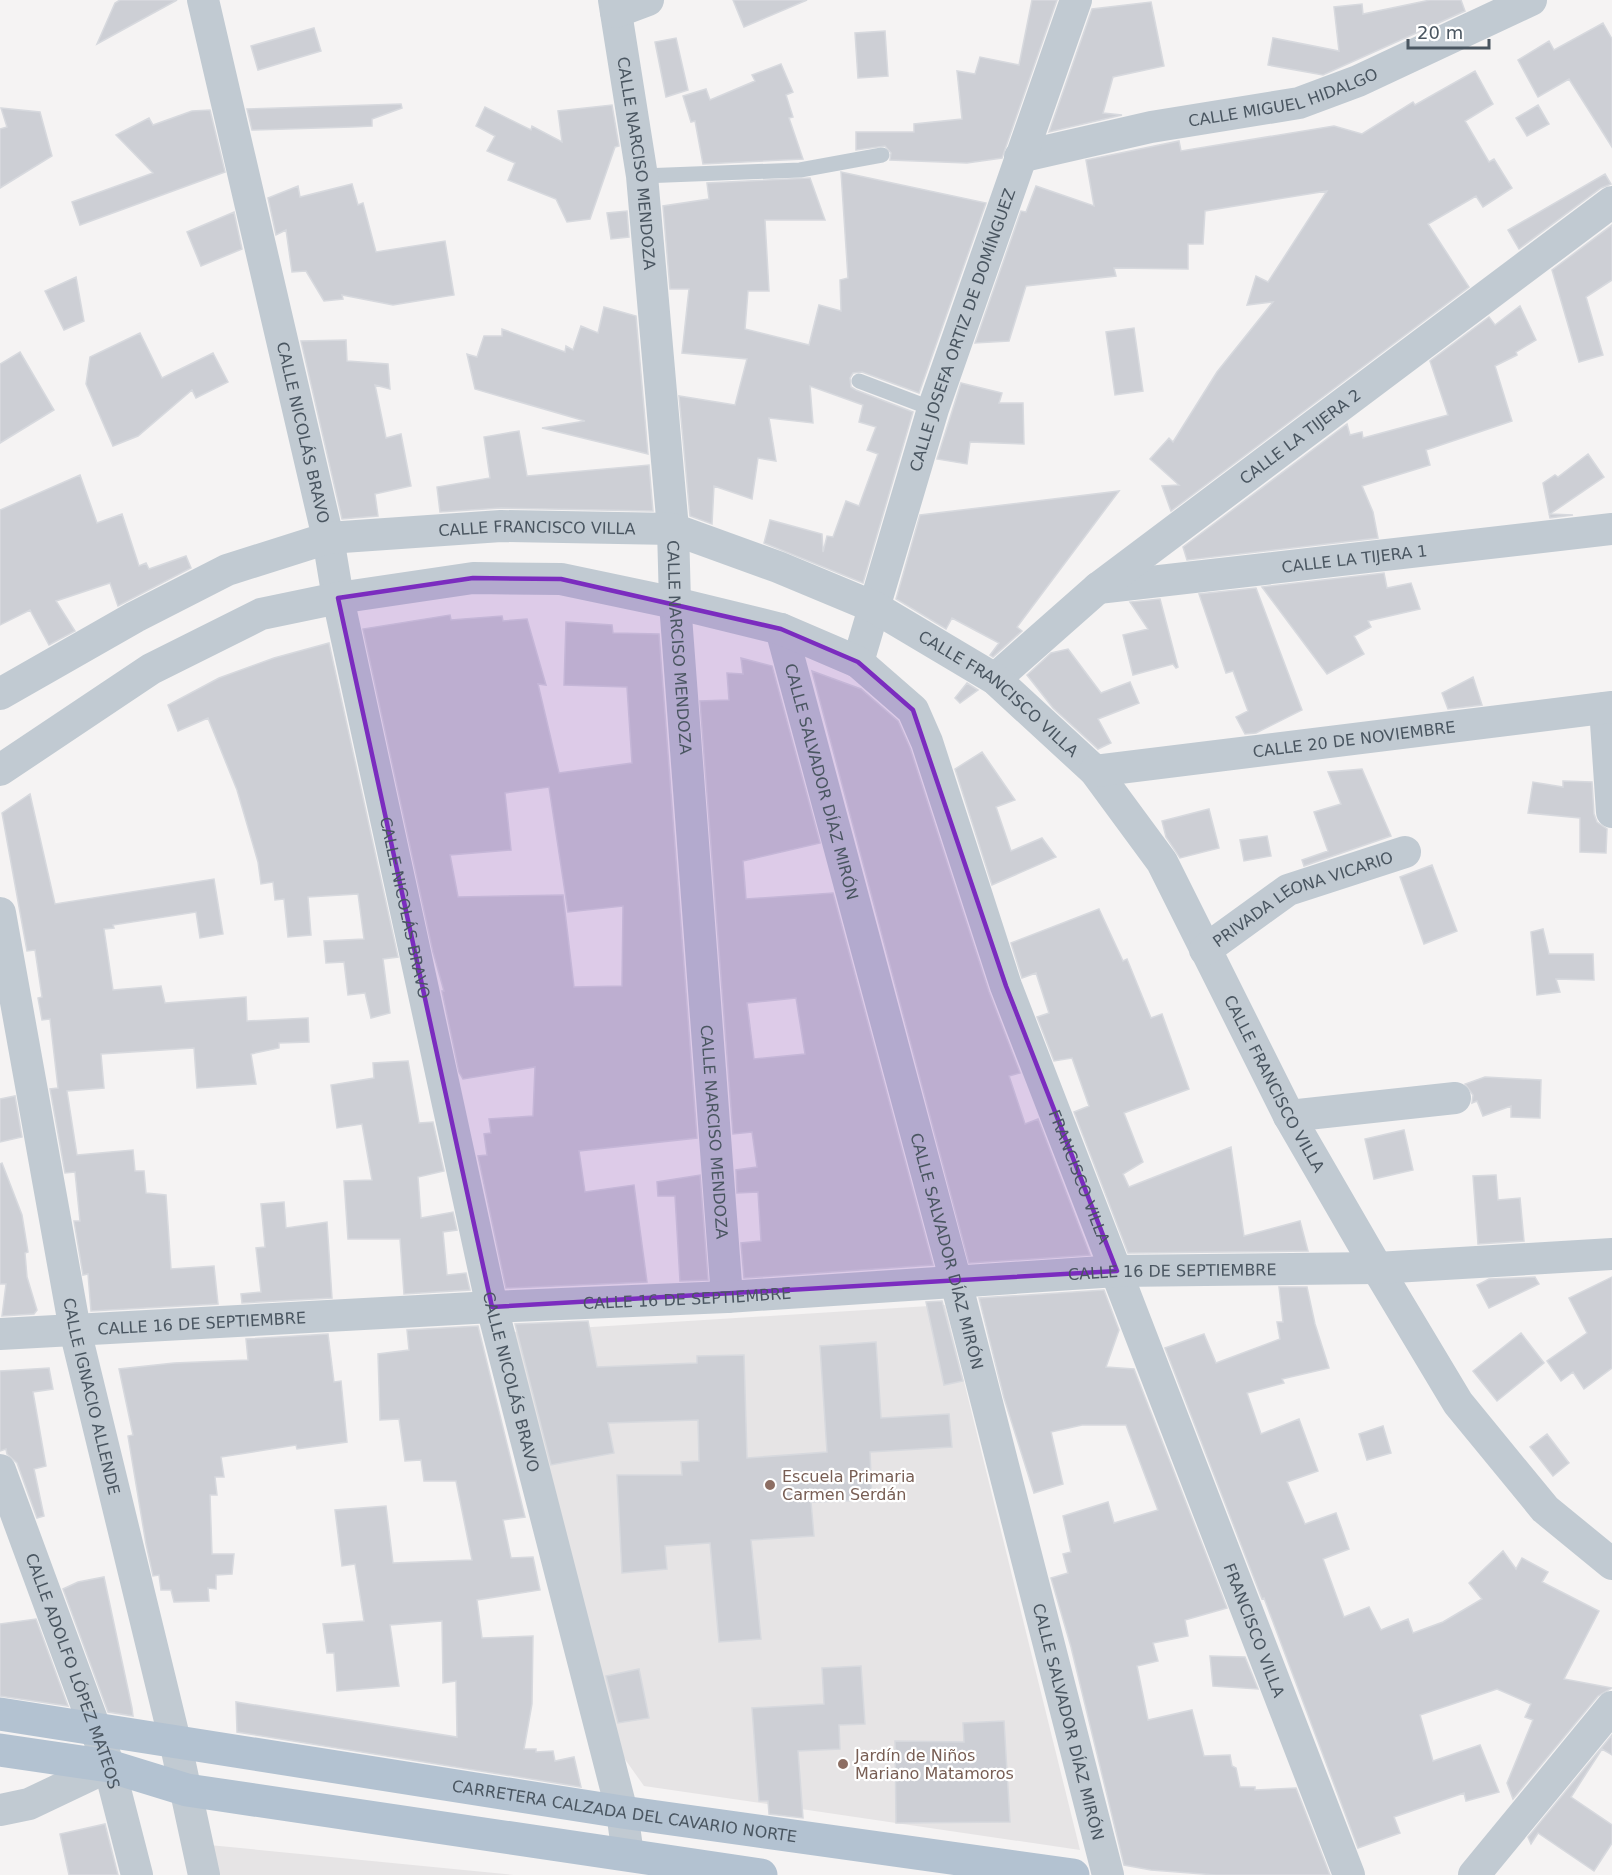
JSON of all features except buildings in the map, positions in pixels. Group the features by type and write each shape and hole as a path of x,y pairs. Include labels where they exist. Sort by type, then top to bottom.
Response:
{"main road":[{"name":"CARRETERA CALZADA DEL CAVARIO NORTE","path":"0,1714 622,1812 1073,1875"},
{"path":"0,1750 109,1766 187,1790 761,1875"}],"street":[{"name":"CALLE NICOLÁS BRAVO","path":"203,0 328,538 338,598 492,1307 622,1812 628,1855"},
{"path":"615,6 648,0"},
{"name":"CALLE JOSEFA ORTIZ DE DOMÍNGUEZ","path":"858,662 933,409 1076,0"},
{"name":"CALLE MIGUEL HIDALGO","path":"1020,157 1151,128 1299,104 1358,81 1531,0"},
{"name":"CALLE NARCISO MENDOZA","path":"615,6 642,176 674,529 675,603 727,1298"},
{"name":"CALLE LA TIJERA 2","path":"995,679 1098,588 1612,201"},
{"name":"CALLE FRANCISCO VILLA","path":"0,694 135,617 227,570 328,538 501,526 674,529 778,567 874,608 995,679 1095,771 1162,862 1289,1116 1458,1403 1545,1509 1612,1564"},
{"name":"CALLE LA TIJERA 1","path":"1098,588 1612,529"},
{"path":"0,770 151,669 261,614 338,598 473,578 561,579 675,603 781,629 858,662"},
{"name":"CALLE SALVADOR DÍAZ MIRÓN","path":"781,629 956,1282 1108,1875"},
{"name":"FRANCISCO VILLA","path":"858,662 913,710 927,742 1006,986 1349,1875"},
{"path":"1609,708 1612,812"},
{"name":"CALLE 20 DE NOVIEMBRE","path":"1095,771 1609,708"},
{"name":"PRIVADA LEONA VICARIO","path":"1205,950 1288,890 1405,852"},
{"name":"CALLE IGNACIO ALLENDE","path":"0,913 75,1330 176,1742 204,1875"},
{"path":"1289,1116 1455,1098"},
{"name":"CALLE 16 DE SEPTIEMBRE","path":"0,1334 492,1307 727,1298 1117,1271 1377,1268 1612,1254"},
{"name":"CALLE ADOLFO LÓPEZ MATEOS","path":"0,1470 109,1766 138,1875"},
{"path":"1474,1875 1612,1707"},
{"path":"0,1810 29,1804 109,1766"}],"lane":[{"path":"642,176 800,170 882,155"},
{"path":"859,381 933,409"}],"highlighted area":[{"path":"473,578 561,579 781,629 858,662 913,710 1006,986 1117,1271 492,1307 338,598"}],"shaded area":[{"name":"Escuela Primaria Carmen Serdán","path":"945,1305 1080,1850 644,1786 612,1741 512,1332"},
{"path":"209,1845 514,1875 215,1875"}],"place":[{"name":"Escuela Primaria Carmen Serdán","path":"770,1485"},
{"name":"Jardín de Niños Mariano Matamoros","path":"843,1764"}]}
